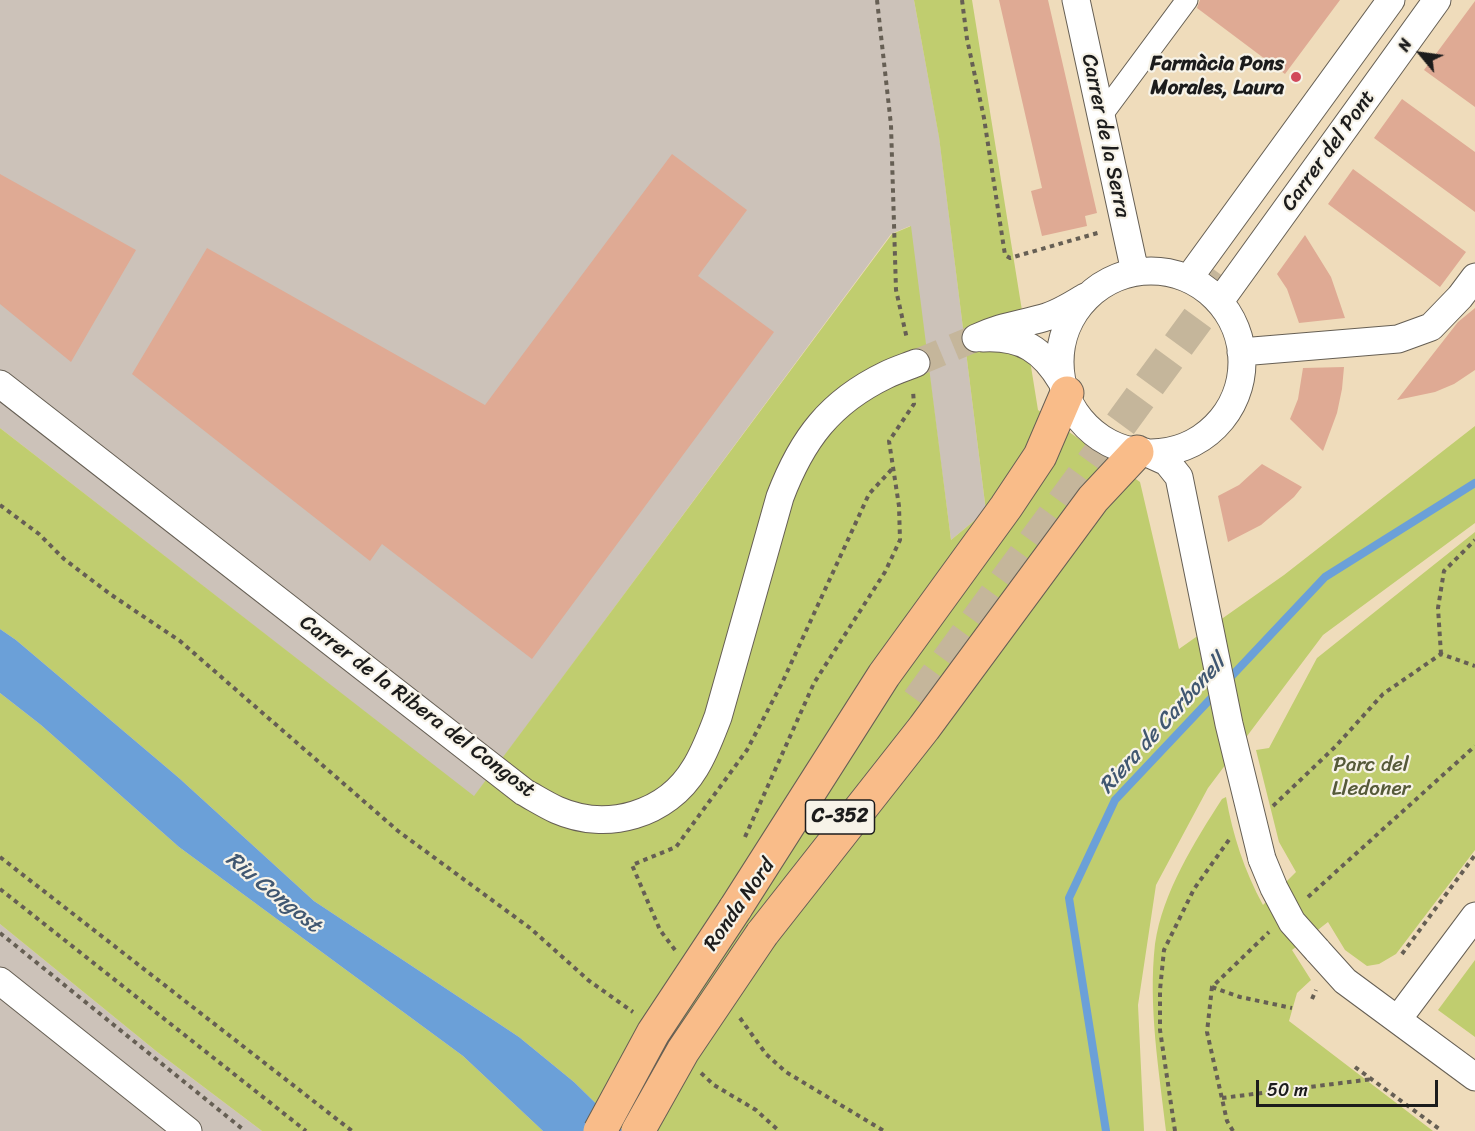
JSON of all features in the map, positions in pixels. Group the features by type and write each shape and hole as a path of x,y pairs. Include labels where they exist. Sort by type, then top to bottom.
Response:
{"highway":[{"path":"735,909 884,675 1006,507 1040,456 1064,388"},
{"path":"762,934 924,728 1093,499 1141,452"},
{"name":"Ronda Nord","path":"600,1131 653,1033 735,909 908,696 762,934 681,1054 638,1131"}],"street":[{"name":"Carrer de la Serra","path":"1076,0 1135,273"},
{"path":"1101,117 1187,0"},
{"name":"Carrer del Pont","path":"1189,278 1391,0"},
{"name":"Carrer del Pont","path":"1220,301 1437,0"},
{"path":"1182,487 1174,469 1159,457 1108,443 1089,429 1074,411 1052,365 1044,355 1017,342 976,338 993,330 1044,318 1061,311 1115,278 1142,271 1166,272 1189,278 1206,288 1220,301 1233,320 1240,342 1242,365 1237,393 1224,417 1183,457 1180,475 1229,724 1262,859 1274,888 1293,922 1345,981 1475,1077"},
{"path":"1241,351 1398,339 1431,327 1460,297 1475,277"},
{"path":"1064,388 1060,359 1064,336 1073,315 1091,293"},
{"name":"Carrer de la Ribera del Congost","path":"0,384 525,792 557,810 577,817 620,819 639,814 659,804 678,789 694,770 707,747 718,717 780,497 789,474 815,429 830,412 849,397 887,374 914,364"},
{"path":"1141,452 1155,453 1180,448 1204,436"},
{"path":"1398,1019 1475,916"},
{"path":"0,981 188,1131"}],"path":[{"path":"745,837 814,683 885,572 900,540 899,506 892,469 890,441 914,404 914,364 897,290 891,125 877,0"},
{"path":"962,0 967,39 984,118 1005,255 1010,258 1124,225"},
{"path":"632,865 676,846 747,750 782,682 869,494 892,469"},
{"path":"0,505 39,534 64,559 101,587 180,641 398,831 530,928 588,980 621,1002 638,1017"},
{"path":"1441,654 1438,608 1444,572 1475,540"},
{"path":"1441,654 1475,666"},
{"path":"1174,1131 1160,1030 1160,990 1164,950 1194,889 1233,834 1271,809 1335,747 1383,694 1441,654"},
{"path":"1401,954 1475,855"},
{"path":"0,857 352,1131"},
{"path":"0,889 306,1131"},
{"path":"0,933 245,1131"},
{"path":"1212,987 1240,998 1292,1008"},
{"path":"1312,999 1316,990"},
{"path":"681,1054 714,1085 756,1110 779,1131"},
{"path":"1355,1067 1442,1131"},
{"path":"1222,1098 1373,1079"}],"shaded area":[{"path":"0,0 914,0 939,136 986,511 951,540 910,226 891,234 474,797 0,428"},
{"path":"0,924 156,1051 262,1131 0,1131"}],"green space":[{"path":"914,0 972,0 1038,410 1140,482 1179,649 1284,575 1475,426 1475,523 1323,635 1208,788 1156,885 1138,1005 1144,1131 624,1131 574,1082 519,1037 314,901 179,778 0,629 0,428 474,796 892,234 911,226 951,540 986,511 939,137"},
{"name":"Parc del Lledoner","path":"1475,532 1475,850 1396,954 1379,964 1367,966 1345,950 1328,922 1292,950 1311,980 1297,993 1289,1021 1433,1131 1166,1131 1155,1038 1153,967 1159,925 1181,868 1222,799 1226,797 1240,852 1263,905 1296,872 1279,842 1256,750 1269,748 1317,658"},
{"path":"0,693 41,725 179,847 463,1056 543,1131 262,1131 156,1051 0,924"},
{"path":"1475,960 1475,1037 1438,1010"}],"water":[{"name":"Riu Congost","path":"0,629 179,778 314,901 519,1037 574,1082 624,1131 543,1131 463,1056 179,847 41,725 0,693"}],"building":[{"path":"999,0 1048,0 1097,213 1085,216 1087,226 1042,236 1031,191 1042,188"},
{"path":"1200,0 1340,0 1285,74 1197,8"},
{"path":"1475,1 1475,107 1424,70"},
{"path":"1402,99 1475,152 1475,212 1374,138"},
{"path":"672,154 747,210 698,276 774,332 532,659 382,544 370,561 132,374 207,248 485,405"},
{"path":"1353,169 1466,252 1440,287 1328,204"},
{"path":"0,174 136,250 71,362 0,304"},
{"path":"1305,235 1331,277 1345,318 1299,323 1287,289 1277,274"},
{"path":"1475,308 1475,370 1454,384 1435,392 1397,400 1458,322"},
{"path":"1344,367 1337,413 1323,451 1290,419 1298,399 1303,368"},
{"path":"1262,464 1302,487 1294,497 1261,525 1228,542 1218,496 1239,485"}],"waterway":[{"name":"Riera de Carbonell","path":"1227,681 1325,577 1475,483"},
{"name":"Riera de Carbonell","path":"1106,1131 1069,898 1115,800 1217,692"}],"tunnel":[{"path":"918,701 1234,269"},
{"path":"916,363 976,338"}],"place":[{"name":"Farmàcia Pons Morales, Laura","path":"1296,77"}]}
